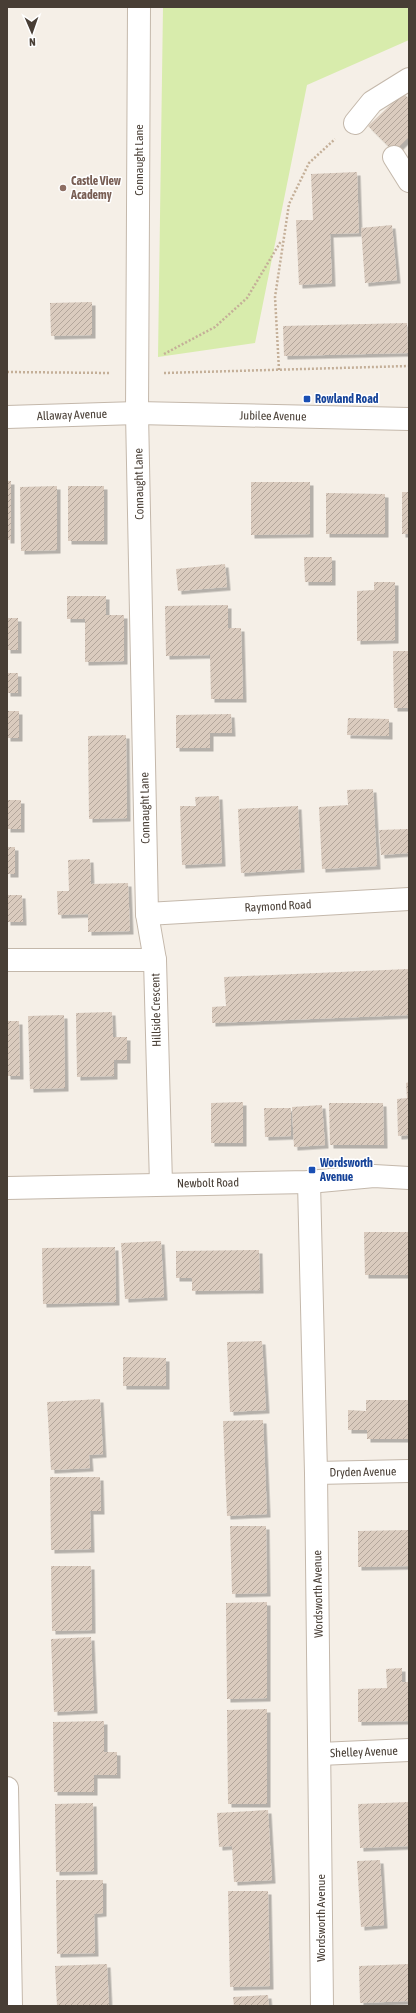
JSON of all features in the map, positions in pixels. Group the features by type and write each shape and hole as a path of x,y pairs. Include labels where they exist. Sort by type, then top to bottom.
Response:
{"street":[{"name":"Connaught Lane","path":"139,7 148,373 137,413 147,914 155,960"},
{"path":"354,123 372,102 409,79"},
{"path":"394,156 409,181"},
{"name":"Allaway Avenue","path":"7,417 137,413"},
{"name":"Jubilee Avenue","path":"137,413 409,419"},
{"name":"Raymond Road","path":"147,914 409,899"},
{"name":"Hillside Crescent","path":"7,960 155,960 161,1184"},
{"name":"Newbolt Road","path":"7,1188 309,1182 374,1176 409,1178"},
{"name":"Wordsworth Avenue","path":"309,1182 316,1473 322,2006"},
{"name":"Dryden Avenue","path":"316,1473 409,1471"},
{"name":"Shelley Avenue","path":"320,1754 409,1750"},
{"path":"7,1788 11,2006"}],"path":[{"path":"279,370 275,297 282,239 289,204 309,163 354,123"},
{"path":"148,373 158,357 215,327 247,298 282,239"},
{"path":"7,372 148,373 409,366"}],"green space":[{"path":"163,7 409,7 409,40 307,85 255,343 158,357"}],"building":[{"path":"403,93 409,99 409,137 394,152 368,126"},
{"path":"357,172 359,233 330,234 332,283 299,285 296,220 313,220 311,174"},
{"path":"392,225 397,280 365,283 361,228"},
{"path":"92,302 92,335 51,336 50,303"},
{"path":"407,323 408,353 284,356 283,326"},
{"path":"7,481 11,481 11,540 7,540"},
{"path":"251,482 310,482 310,534 251,535"},
{"path":"57,486 57,550 21,551 20,487"},
{"path":"68,486 104,486 104,541 68,541"},
{"path":"402,492 409,492 409,534 402,534"},
{"path":"326,493 385,494 385,534 326,534"},
{"path":"304,557 332,557 332,582 305,582"},
{"path":"225,564 227,587 178,591 176,569"},
{"path":"374,582 395,582 395,640 357,641 357,591 374,590"},
{"path":"67,596 106,596 106,615 124,615 124,661 85,662 85,619 67,619"},
{"path":"228,605 228,628 241,628 243,699 211,699 210,655 166,656 165,606"},
{"path":"7,618 18,618 18,650 7,650"},
{"path":"393,651 409,651 409,708 394,708"},
{"path":"7,673 18,673 18,693 7,693"},
{"path":"7,711 19,711 19,738 7,738"},
{"path":"231,714 232,733 210,733 210,748 176,748 176,715"},
{"path":"348,718 389,719 389,736 347,735"},
{"path":"126,735 127,818 89,819 88,736"},
{"path":"373,789 377,866 322,869 319,807 348,805 347,790"},
{"path":"219,796 222,863 182,865 180,806 196,806 195,797"},
{"path":"7,800 21,800 21,829 7,829"},
{"path":"298,806 301,869 241,873 238,809"},
{"path":"409,829 409,853 381,855 379,830"},
{"path":"7,847 15,847 15,874 7,874"},
{"path":"90,859 91,884 128,883 130,931 88,932 88,914 58,915 57,891 69,891 68,860"},
{"path":"7,895 22,895 23,922 7,922"},
{"path":"408,969 409,1015 212,1023 212,1007 226,1006 224,977"},
{"path":"112,1012 113,1037 127,1037 127,1060 114,1060 114,1076 77,1077 76,1013"},
{"path":"64,1015 65,1088 30,1089 28,1016"},
{"path":"7,1021 19,1021 20,1076 7,1076"},
{"path":"409,1082 409,1135 398,1136 397,1099 407,1098 406,1083"},
{"path":"243,1102 243,1143 211,1143 211,1103"},
{"path":"329,1103 383,1103 384,1145 330,1145"},
{"path":"322,1105 325,1145 294,1147 292,1107"},
{"path":"264,1108 291,1108 291,1136 265,1137"},
{"path":"364,1232 409,1232 409,1275 365,1275"},
{"path":"161,1241 164,1297 125,1299 121,1243"},
{"path":"115,1247 116,1302 43,1304 42,1248"},
{"path":"259,1250 260,1290 192,1291 192,1278 176,1278 176,1251"},
{"path":"262,1341 266,1410 230,1412 227,1342"},
{"path":"123,1357 166,1358 166,1386 123,1386"},
{"path":"100,1399 103,1454 89,1455 90,1468 51,1470 47,1402"},
{"path":"366,1400 409,1400 409,1439 367,1439 367,1430 348,1430 348,1410 366,1411"},
{"path":"263,1420 267,1514 227,1516 223,1421"},
{"path":"50,1477 100,1477 101,1511 90,1511 91,1549 51,1550"},
{"path":"230,1526 266,1526 267,1593 232,1594"},
{"path":"409,1530 409,1566 358,1567 358,1531"},
{"path":"51,1566 91,1566 92,1630 52,1631"},
{"path":"267,1602 267,1698 227,1699 226,1603"},
{"path":"91,1637 94,1710 54,1712 51,1639"},
{"path":"402,1668 402,1682 409,1682 409,1721 358,1722 358,1689 387,1688 386,1669"},
{"path":"267,1709 267,1804 228,1804 227,1710"},
{"path":"104,1721 104,1752 117,1752 117,1775 94,1775 94,1792 54,1792 53,1722"},
{"path":"409,1802 409,1846 360,1848 358,1804"},
{"path":"93,1803 94,1871 56,1872 55,1804"},
{"path":"268,1810 272,1880 234,1882 232,1846 219,1847 217,1813"},
{"path":"380,1860 384,1925 361,1927 357,1861"},
{"path":"56,1880 103,1880 103,1913 94,1914 95,1953 57,1954"},
{"path":"228,1891 268,1891 270,1986 230,1987"},
{"path":"107,1964 109,2006 57,2006 55,1966"},
{"path":"409,1964 409,2001 360,2003 359,1966"},
{"path":"268,1995 269,2006 234,2006 233,1997"}],"place":[{"name":"Castle View Academy","path":"63,188"},
{"name":"Rowland Road","path":"307,399"},
{"name":"Wordsworth Avenue","path":"312,1170"}]}
